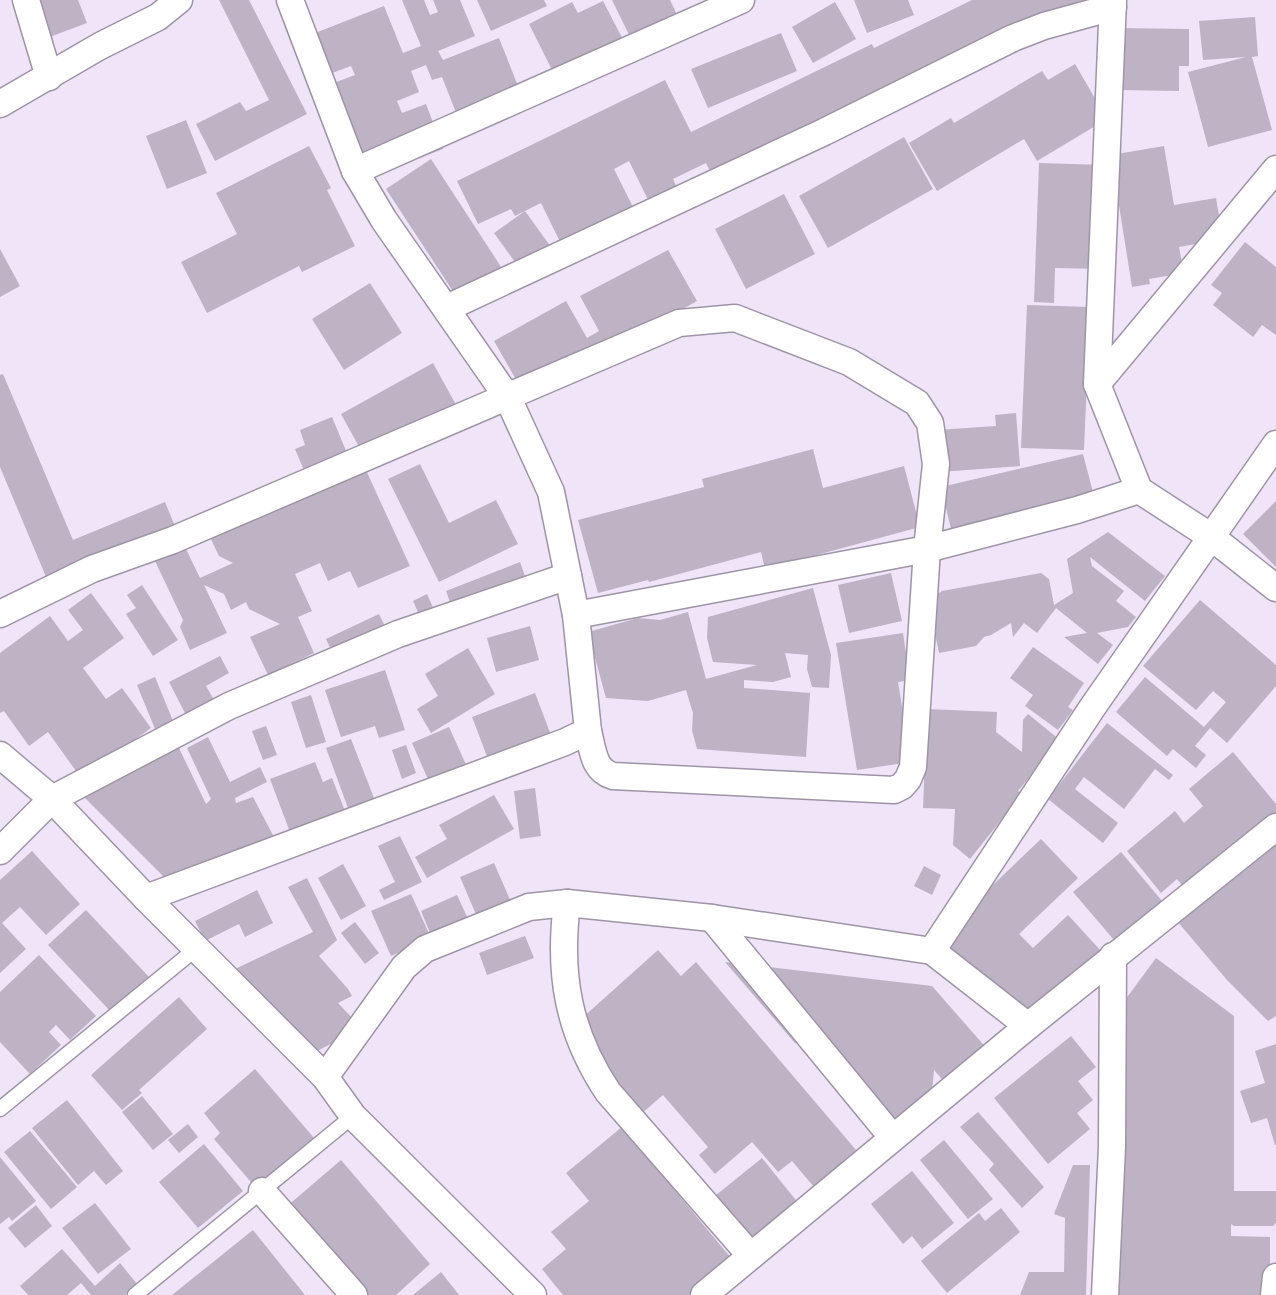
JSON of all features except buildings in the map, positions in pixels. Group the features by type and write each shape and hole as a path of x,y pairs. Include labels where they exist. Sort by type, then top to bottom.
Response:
{"street":[{"path":"26,0 49,77"},
{"path":"0,103 100,46 158,17 179,0"},
{"path":"0,614 92,569 173,540 508,398 679,323 735,318 849,362 917,403 930,423 936,464 927,549 913,768 902,786 894,790 614,776 605,774 596,763 588,731 576,615 551,492 508,398 384,220 355,171 290,0"},
{"path":"355,171 741,0"},
{"path":"447,307 824,132 1013,38 1113,3 1097,384 1139,490 1210,536 1276,588"},
{"path":"1097,384 1276,169"},
{"path":"932,951 1210,536 1276,444"},
{"path":"576,615 927,549 1077,510 1139,490"},
{"path":"0,851 52,799 241,700 398,634 568,576"},
{"path":"146,898 565,742 588,731"},
{"path":"0,755 52,799 146,898 326,1077 353,1116 533,1295"},
{"path":"704,1295 1113,956 1276,827"},
{"path":"326,1077 404,967 425,949 530,907 567,904 712,918 932,951 1028,1026"},
{"path":"567,904 563,946 566,992 590,1066 608,1092 751,1256"},
{"path":"712,918 893,1138"},
{"path":"1105,1295 1112,1147 1113,956"},
{"path":"262,1191 354,1295"},
{"path":"1275,1295 1276,1277"}],"lane":[{"path":"0,1109 197,948"},
{"path":"137,1295 353,1116"}]}
